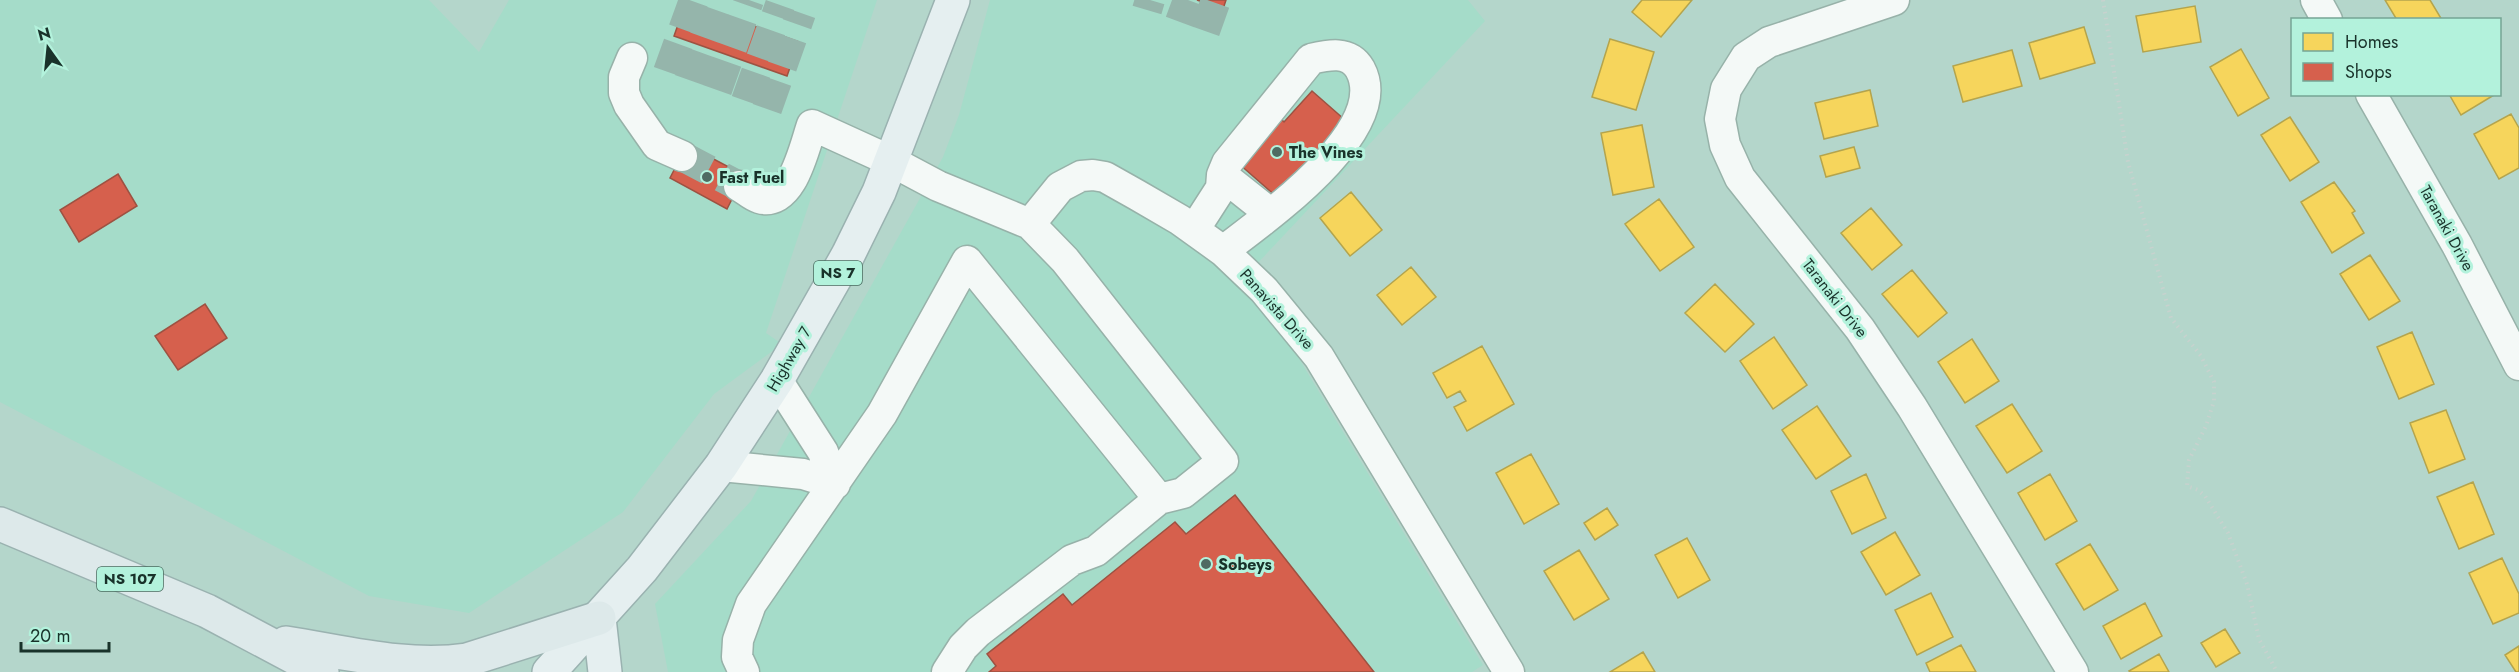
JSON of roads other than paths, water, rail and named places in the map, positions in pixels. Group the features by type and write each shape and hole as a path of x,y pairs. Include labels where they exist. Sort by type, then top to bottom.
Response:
{"highway":[{"name":"NS 107","path":"0,524 207,611 322,672"},
{"path":"257,639 396,660 445,663 467,660 599,618"},
{"path":"257,639 272,672"}],"main road":[{"name":"Highway 7","path":"549,672 642,569 721,466 777,381 848,255 879,192 952,0"},
{"path":"599,618 605,672"}],"street":[{"name":"Taranaki Drive","path":"1894,0 1769,42 1746,57 1726,89 1720,118 1725,145 1740,178 1860,329 1911,406 2073,672"},
{"path":"2316,0 2326,18"},
{"path":"1194,230 1221,188 1222,174 1227,163 1311,59 1330,54 1346,56 1358,65 1365,78 1365,98 1359,121 1330,159 1299,192 1222,251"},
{"path":"632,58 624,77 624,93 629,105 657,145 682,156"},
{"name":"Taranaki Drive","path":"2372,96 2457,244 2519,365"},
{"path":"739,186 759,198 773,199 784,193 799,164 812,125 891,161 938,186 1030,224 1065,260 1223,461 1183,493 1159,500 1096,550 1072,560 978,632 963,648 947,672"},
{"path":"1222,174 1270,214"},
{"name":"Panavista Drive","path":"1030,224 1060,187 1081,176 1093,175 1115,182 1194,230 1222,251 1264,290 1319,357 1509,672"},
{"path":"744,672 737,657 738,640 751,604 882,414 967,261 1159,500"},
{"path":"777,381 824,452 835,484"},
{"path":"721,466 803,474 835,484"}],"tunnel":[{"path":"668,72 694,0"},
{"path":"689,80 718,0"},
{"path":"717,90 749,0"},
{"path":"1147,10 1150,0"},
{"path":"1180,22 1188,0"},
{"path":"1205,31 1216,0"},
{"path":"746,101 780,5"},
{"path":"767,109 801,13"},
{"path":"682,156 739,186"}],"place":[{"name":"The Vines","path":"1277,152"},
{"name":"Fast Fuel","path":"707,177"},
{"name":"Sobeys","path":"1206,564"}]}
